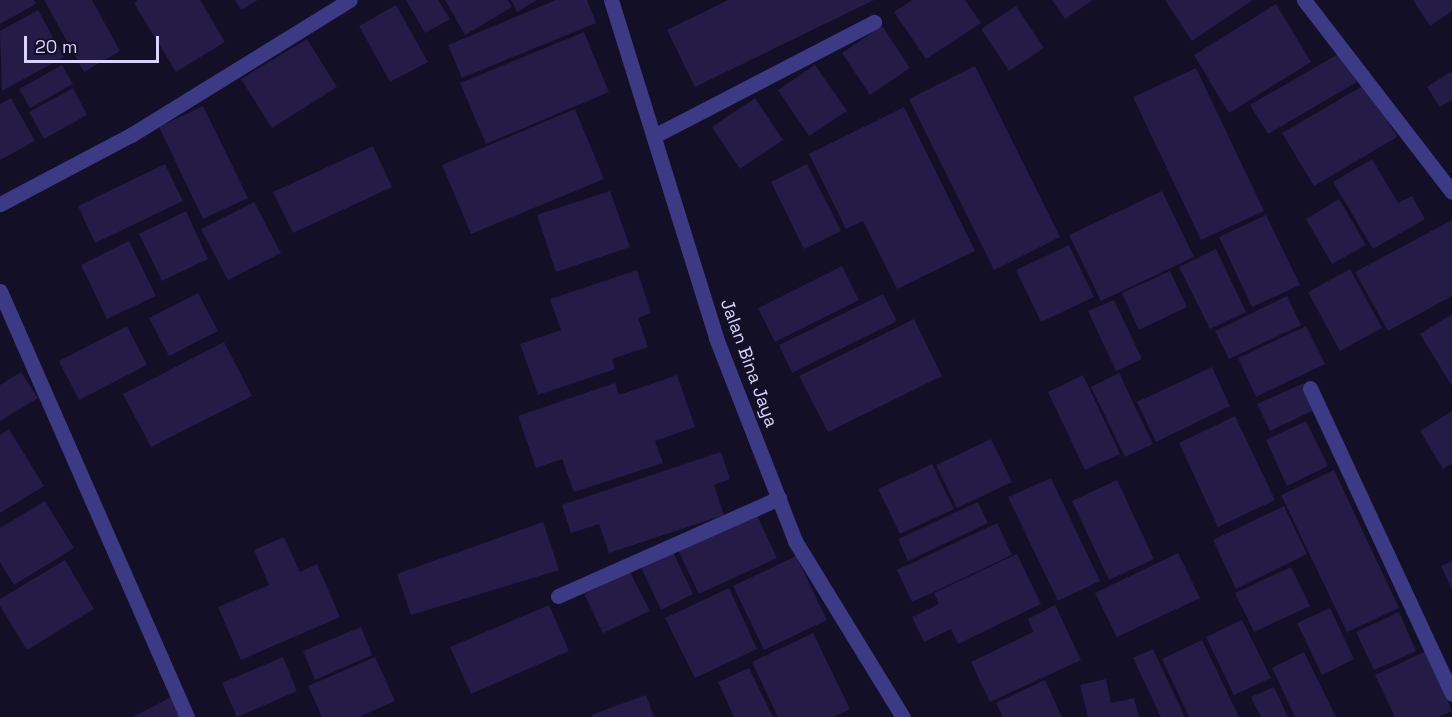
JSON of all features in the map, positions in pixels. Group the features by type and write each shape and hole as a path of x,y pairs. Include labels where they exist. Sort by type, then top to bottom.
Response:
{"street":[{"path":"0,204 131,135 350,0"},
{"name":"Jalan Bina Jaya","path":"610,0 717,338 795,541 903,717"},
{"path":"1304,0 1452,192"},
{"path":"654,136 874,22"},
{"path":"0,291 187,717"},
{"path":"1310,388 1452,694"},
{"path":"558,596 779,498"}],"building":[{"path":"0,0 34,0 36,4 0,24"},
{"path":"44,0 92,0 120,51 84,72"},
{"path":"138,0 200,0 225,42 176,72 134,3"},
{"path":"235,0 258,0 241,10"},
{"path":"406,0 438,0 450,19 425,33"},
{"path":"445,0 508,0 512,7 465,35"},
{"path":"511,0 537,0 517,12"},
{"path":"556,0 587,0 596,23 462,78 448,45"},
{"path":"728,0 874,0 695,87 667,30"},
{"path":"912,0 965,0 981,23 926,59 894,12"},
{"path":"1052,0 1093,0 1065,19"},
{"path":"1165,0 1253,0 1192,41"},
{"path":"1413,0 1452,0 1452,11 1430,26"},
{"path":"1276,4 1311,62 1229,113 1194,55"},
{"path":"396,5 428,62 390,82 359,26"},
{"path":"1016,6 1044,48 1009,71 981,29"},
{"path":"38,10 64,57 2,91 0,31"},
{"path":"882,26 910,68 870,95 842,53"},
{"path":"584,32 609,92 486,144 460,83"},
{"path":"307,39 337,87 272,128 241,79"},
{"path":"1340,53 1357,82 1268,134 1250,105"},
{"path":"62,65 73,84 30,108 19,89"},
{"path":"815,65 847,111 809,136 778,90"},
{"path":"975,66 1060,237 994,270 909,99"},
{"path":"1196,68 1264,211 1201,240 1133,97"},
{"path":"1452,71 1452,100 1440,107 1427,87"},
{"path":"1366,84 1397,137 1314,186 1282,133"},
{"path":"73,88 87,115 44,139 29,112"},
{"path":"11,98 35,141 0,160 0,104"},
{"path":"755,98 783,140 740,169 712,127"},
{"path":"203,106 248,198 203,219 159,127"},
{"path":"904,107 975,251 897,289 863,221 846,229 809,154"},
{"path":"575,109 604,179 471,234 442,165"},
{"path":"373,146 392,187 293,233 273,192"},
{"path":"1372,159 1398,203 1412,196 1425,219 1373,249 1333,182"},
{"path":"165,164 183,201 95,243 78,206"},
{"path":"807,164 841,231 804,249 771,182"},
{"path":"610,191 630,247 556,272 537,215"},
{"path":"1162,191 1194,257 1101,301 1069,235"},
{"path":"1339,199 1366,245 1332,264 1306,219"},
{"path":"254,202 281,253 228,280 201,229"},
{"path":"186,211 208,259 162,281 139,234"},
{"path":"1266,215 1300,285 1252,307 1219,237"},
{"path":"1452,220 1452,296 1388,331 1355,272"},
{"path":"129,241 156,296 107,319 81,265"},
{"path":"1069,245 1094,297 1041,322 1016,270"},
{"path":"1216,249 1246,312 1210,329 1179,267"},
{"path":"842,266 859,300 775,342 758,308"},
{"path":"1350,269 1382,328 1340,351 1308,292"},
{"path":"637,270 651,313 638,318 648,347 612,359 615,369 538,395 520,344 561,330 550,299"},
{"path":"1170,271 1187,307 1139,330 1122,293"},
{"path":"198,293 218,331 169,356 149,318"},
{"path":"883,294 897,321 792,373 779,345"},
{"path":"1287,296 1301,325 1229,359 1215,331"},
{"path":"1114,300 1142,359 1116,371 1088,311"},
{"path":"1452,314 1452,386 1420,334"},
{"path":"914,319 942,376 828,432 799,376"},
{"path":"127,326 147,365 79,400 59,361"},
{"path":"1306,326 1325,364 1256,397 1238,358"},
{"path":"224,342 252,396 151,447 123,394"},
{"path":"1212,367 1230,406 1156,442 1137,402"},
{"path":"21,372 38,398 0,421 0,385"},
{"path":"1119,373 1153,444 1125,457 1091,387"},
{"path":"677,375 695,427 655,441 663,463 574,492 562,459 536,468 518,416 615,383 619,395"},
{"path":"1083,375 1120,454 1085,470 1048,392"},
{"path":"1304,383 1316,409 1270,431 1257,404"},
{"path":"1452,411 1452,463 1443,469 1420,431"},
{"path":"1235,416 1275,500 1218,527 1179,443"},
{"path":"1306,421 1328,466 1287,486 1266,440"},
{"path":"9,429 44,486 0,513 0,435"},
{"path":"991,439 1012,482 957,508 936,465"},
{"path":"721,452 730,479 714,485 724,515 609,553 599,524 571,533 562,505"},
{"path":"932,464 954,509 900,534 878,489"},
{"path":"1334,470 1399,608 1347,632 1281,495"},
{"path":"1051,478 1100,581 1058,601 1008,497"},
{"path":"1117,480 1154,559 1109,580 1072,501"},
{"path":"45,501 74,548 14,585 0,562 0,528"},
{"path":"978,502 988,523 908,561 898,539"},
{"path":"1284,506 1307,554 1236,589 1213,540"},
{"path":"755,511 777,558 699,594 677,548"},
{"path":"543,522 559,570 411,615 397,574"},
{"path":"997,523 1012,555 912,602 897,570"},
{"path":"284,537 300,572 317,564 340,617 241,660 218,607 269,585 254,550"},
{"path":"671,548 693,594 661,610 639,563"},
{"path":"1178,553 1200,598 1117,637 1095,593"},
{"path":"1017,554 1041,604 958,644 951,629 924,642 912,617 939,604 934,593"},
{"path":"796,556 827,620 764,650 733,586"},
{"path":"65,560 94,609 27,650 0,606 0,599"},
{"path":"1452,561 1452,590 1441,566"},
{"path":"1291,567 1310,606 1254,632 1235,593"},
{"path":"630,572 650,611 603,633 584,594"},
{"path":"729,588 757,649 695,678 665,618"},
{"path":"549,605 569,651 471,694 450,647"},
{"path":"1055,605 1081,660 990,702 971,662 1033,632 1028,619"},
{"path":"1330,608 1354,659 1322,675 1297,623"},
{"path":"1399,612 1416,651 1374,670 1356,632"},
{"path":"1242,620 1271,678 1234,695 1206,637"},
{"path":"361,627 372,655 315,680 303,651"},
{"path":"813,633 850,709 833,717 778,717 752,662"},
{"path":"1202,640 1239,717 1189,717 1162,659"},
{"path":"1153,649 1185,717 1161,717 1133,658"},
{"path":"1426,651 1452,711 1438,717 1395,717 1375,675"},
{"path":"1304,652 1336,717 1295,717 1272,668"},
{"path":"283,657 297,691 237,717 222,683"},
{"path":"375,657 395,701 359,717 322,717 308,686"},
{"path":"749,668 773,717 734,717 718,682"},
{"path":"1106,679 1111,703 1134,698 1139,717 1088,717 1080,685"},
{"path":"1045,680 1062,717 1003,717 996,703"},
{"path":"1274,687 1288,717 1261,717 1251,697"},
{"path":"646,695 654,717 592,717 591,715"},
{"path":"171,697 181,717 133,717"}]}
